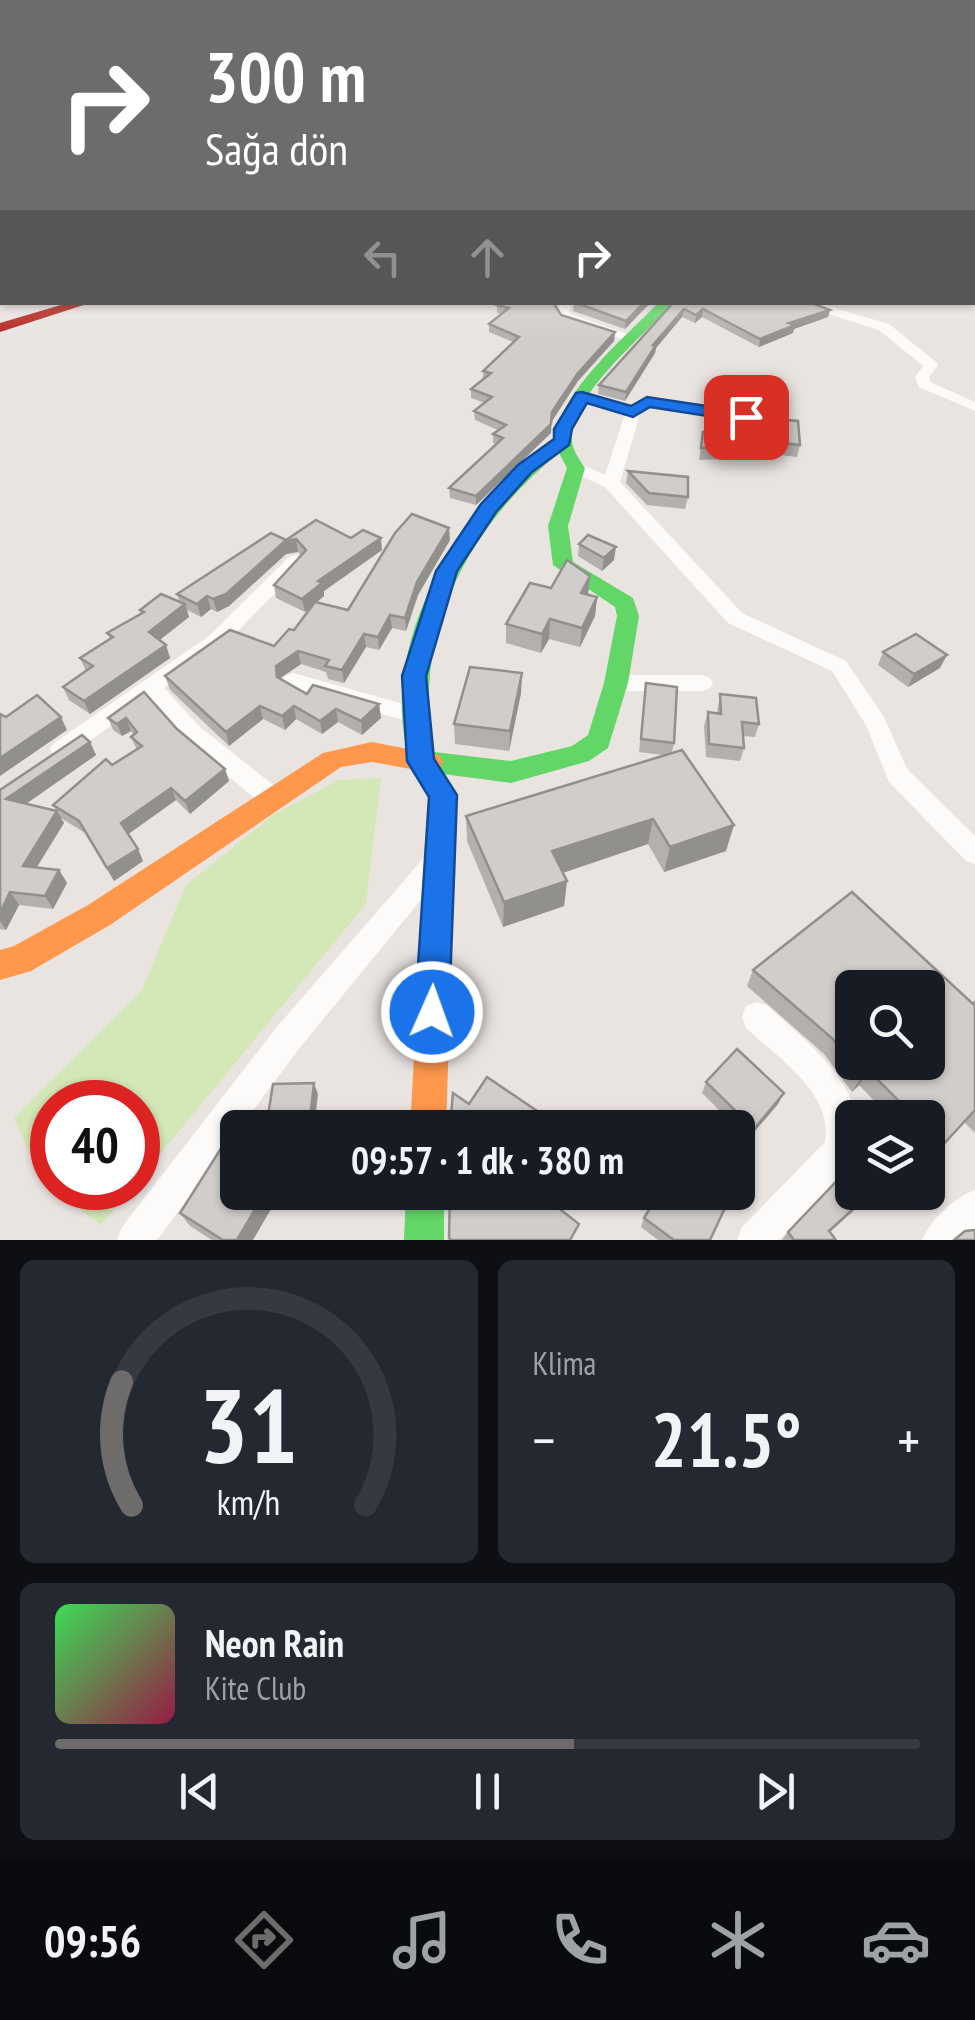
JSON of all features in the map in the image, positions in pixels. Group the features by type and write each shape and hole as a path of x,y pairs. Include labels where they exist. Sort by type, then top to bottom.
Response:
{"street":[{"path":"0,328 77,305"},
{"path":"565,305 562,313 568,317 634,339"},
{"path":"664,305 596,376 563,429 563,441 576,468 610,483 735,618 839,666 876,723 896,775 975,853"},
{"path":"808,305 884,327 931,365 922,377 924,384 975,407"},
{"path":"582,397 633,412"},
{"path":"610,483 633,412 647,402 768,422 746,433"},
{"path":"429,1110 443,795 421,761 414,676 446,571 488,508 525,468 563,441"},
{"path":"0,965 20,960 99,916 332,760 358,750 389,751 421,761 510,772 580,754 599,741 616,683 628,616 625,603 562,566 561,508 576,468"},
{"path":"37,767 216,641 296,561"},
{"path":"293,681 417,716"},
{"path":"616,683 702,683"},
{"path":"149,686 192,733 273,799"},
{"path":"135,1240 287,1039 438,859"},
{"path":"755,1240 840,1150 847,1132 844,1114 830,1092 757,1017"},
{"path":"940,1240 975,1208"},
{"path":"424,1240 425,1210"}],"green space":[{"path":"381,778 366,904 160,1154 160,1080 52,1080 142,990 186,885 273,815 339,780"},
{"path":"30,1102 30,1154 14,1118"},
{"path":"81,1210 114,1210 101,1225"}],"building":[{"path":"497,305 555,305 561,315 615,332 578,373 552,412 551,424 476,496 449,488 503,438 493,434 506,425 474,411 492,397 471,389 491,373 483,371 519,337 489,324 509,308"},
{"path":"582,305 642,305 626,321"},
{"path":"671,305 817,305 830,310 789,323 795,325 760,339 703,309 696,315 684,309 653,345 626,392 599,385"},
{"path":"774,419 798,421 800,445 760,440 760,425"},
{"path":"729,429 736,446 701,448 703,432"},
{"path":"628,471 688,477 688,497 649,493"},
{"path":"412,514 449,528 417,582 405,618 390,615 378,637 364,634 342,670 325,666 329,660 298,651 276,666 277,677 307,694 313,685 379,704 361,721 336,709 320,721 294,706 282,716 260,706 226,732 165,676 230,630 274,646 289,629 294,630 315,602 348,610 395,533"},
{"path":"316,520 351,538 363,530 381,538 318,581 322,583 302,599 274,585 306,550 296,539 284,542 226,594 213,599 207,596 197,604 177,594 271,533 286,540"},
{"path":"588,535 616,547 604,558 579,544"},
{"path":"567,560 590,576 581,593 597,597 582,628 550,619 542,634 506,624 530,583 551,588"},
{"path":"161,594 185,604 149,632 166,645 84,701 63,687 93,666 80,658 113,637 107,633 144,612 140,610"},
{"path":"916,634 947,655 914,674 883,652"},
{"path":"470,667 522,673 510,731 454,724"},
{"path":"646,683 677,687 674,743 641,739"},
{"path":"144,692 177,729 225,769 185,801 171,788 121,823 138,849 107,868 79,821 53,805 106,759 112,765 142,746 131,737 137,732 126,718 117,724 108,718"},
{"path":"720,694 756,698 759,724 742,722 744,748 709,744 708,712 721,714"},
{"path":"37,695 61,717 0,758 0,714 6,717"},
{"path":"82,735 90,742 6,799 57,811 23,866 59,870 45,896 10,892 0,913 0,790"},
{"path":"682,750 734,825 670,847 653,819 552,851 567,881 504,902 466,816"},
{"path":"852,892 936,970 835,970 835,1042 753,970"},
{"path":"945,978 975,1002 975,1110 945,1143 945,1100 898,1100 878,1080 945,1080"},
{"path":"737,1049 784,1093 755,1128 755,1110 735,1110 706,1082"},
{"path":"487,1077 536,1110 451,1110 453,1093 469,1104"},
{"path":"314,1083 311,1110 269,1110 273,1084"},
{"path":"220,1150 220,1210 254,1210 237,1240 223,1240 180,1213"},
{"path":"835,1183 835,1210 852,1210 829,1231 836,1240 794,1240 788,1232"},
{"path":"450,1210 561,1210 579,1224 570,1240 449,1238"},
{"path":"649,1210 724,1210 710,1240 674,1240 644,1218"},
{"path":"975,1230 975,1240 954,1240 965,1231"}],"traffic: fast":[{"path":"430,762 511,772 580,754 599,741 616,683 628,616 625,603 563,565 558,526 576,468 563,439 566,423 588,386 664,305"},
{"path":"432,778 420,746 417,672 424,632 437,595 477,525 503,494 563,441"},
{"path":"424,1240 425,1210"}],"traffic: slow":[{"path":"0,965 20,960 99,915 332,760 372,752 430,762"},
{"path":"429,1110 443,795 432,778"}],"traffic: jam":[{"path":"0,328 77,305"}],"route":[{"path":"432,1012 443,795 421,761 414,676 446,571 488,508 525,468 563,441 563,429 582,397 633,412 647,402 746,417"}]}
